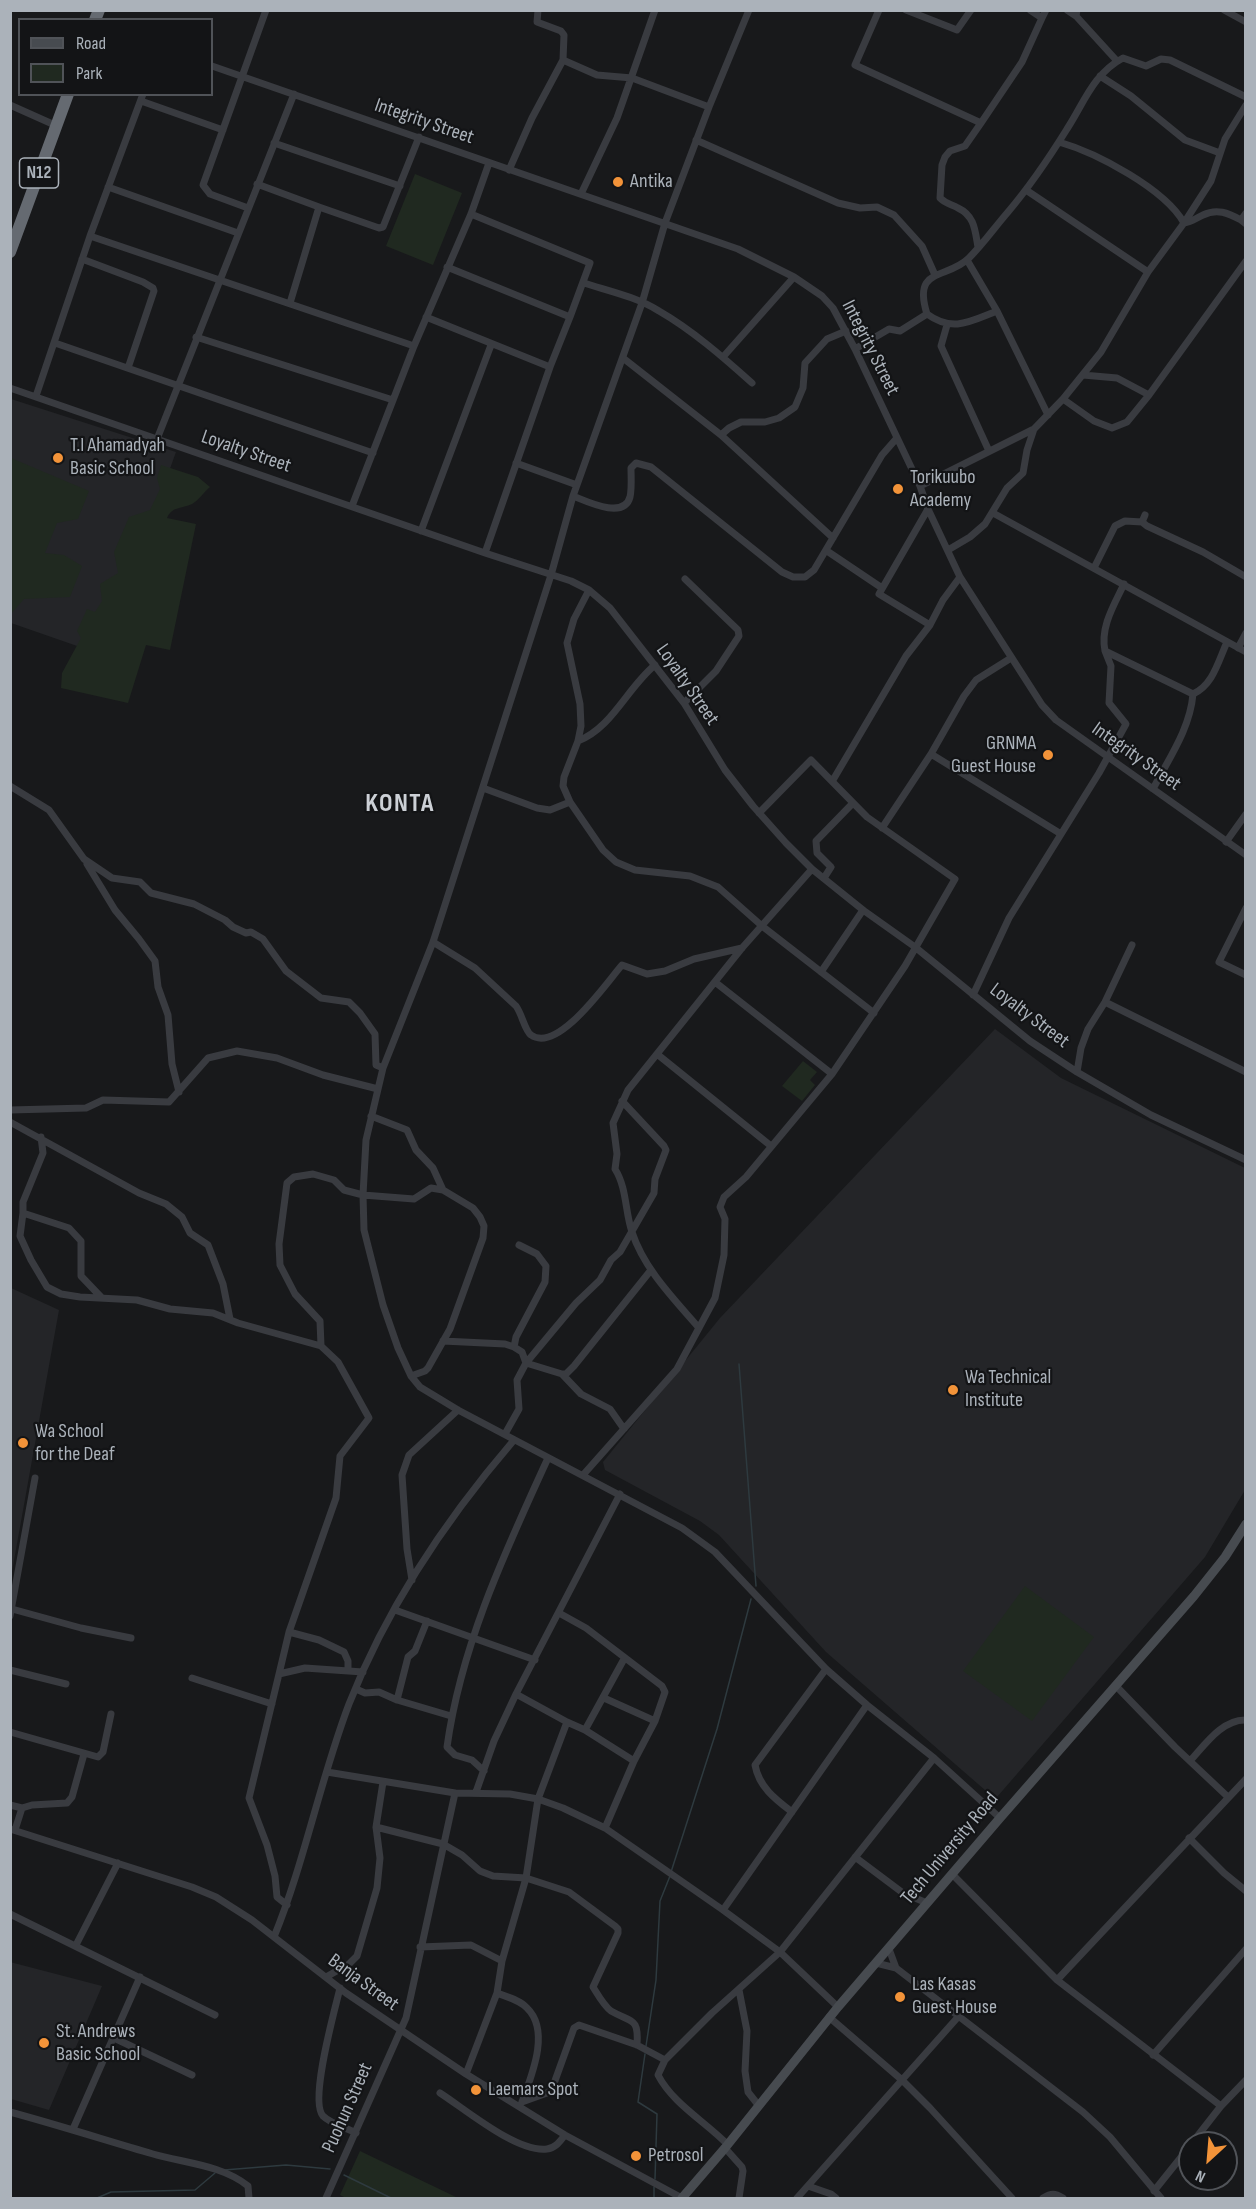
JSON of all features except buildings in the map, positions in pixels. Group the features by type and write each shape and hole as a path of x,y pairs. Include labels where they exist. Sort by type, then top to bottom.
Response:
{"highway":[{"name":"N12","path":"10,252 67,96"}],"street":[{"path":"248,208 210,194 203,185 267,10"},
{"path":"509,170 532,118 563,60 564,35 561,31 537,22 538,10"},
{"path":"581,195 617,118 655,10"},
{"path":"749,10 696,140 666,224 642,303 573,496 551,574 434,942 394,1036 383,1068 366,1140 364,1230 383,1305 398,1348 411,1376 420,1387 458,1410 682,1528 715,1552 826,1669 934,1758 999,1818"},
{"path":"879,10 855,64 981,123"},
{"path":"906,10 957,30 971,10"},
{"path":"978,247 973,222 969,215 960,208 946,204 940,198 942,165 950,151 965,146 1022,62 1044,14 1030,10"},
{"path":"1067,10 1077,13 1117,62"},
{"path":"1224,10 1245,22"},
{"path":"997,311 966,323 947,325 927,314 922,300 924,285 935,275 968,260 1026,190 1077,114 1088,90 1100,76 1123,58 1146,66 1161,59 1170,60 1245,97"},
{"path":"563,60 597,75 632,78 709,107"},
{"name":"Integrity Street","path":"213,66 738,249 794,277 822,296 833,308 855,349 960,577 1042,705 1056,720 1245,855"},
{"path":"1100,76 1131,96 1185,140 1220,153"},
{"path":"157,439 294,94"},
{"path":"36,396 90,236 142,98 223,130"},
{"path":"10,105 57,126"},
{"path":"920,486 1034,429 1063,399 1101,352 1148,272 1211,182 1225,140 1245,105"},
{"path":"257,184 379,228 386,223 419,138"},
{"path":"696,140 838,203 860,208 877,207 894,215 922,246 935,275"},
{"path":"1059,142 1085,151 1141,182 1177,210 1184,223"},
{"path":"274,143 400,186"},
{"path":"352,506 414,346 471,214 489,163"},
{"path":"108,187 238,233"},
{"path":"1026,190 1148,272"},
{"path":"290,303 319,207"},
{"path":"1184,223 1205,213 1223,211 1244,219"},
{"path":"471,214 590,263 550,368 485,553"},
{"path":"90,236 414,346"},
{"path":"82,259 153,288 154,291 128,368"},
{"path":"968,260 997,311 1048,415"},
{"path":"1063,399 1094,421 1112,428 1127,422 1245,261"},
{"path":"447,267 570,317"},
{"path":"723,357 794,277"},
{"path":"584,283 659,311 723,357 752,383"},
{"path":"855,349 889,329 900,331 927,314"},
{"path":"426,317 550,368"},
{"path":"947,325 941,346 989,451"},
{"path":"720,435 741,423 765,422 779,418 795,407 803,388 806,363 827,339 846,331"},
{"path":"196,337 393,400"},
{"path":"55,343 373,453"},
{"path":"421,531 491,345"},
{"path":"623,358 720,435 833,538"},
{"path":"1083,375 1117,378 1149,395"},
{"name":"Loyalty Street","path":"10,388 572,581 588,590 610,608 684,703 725,770 759,813 812,869 863,910 915,947 1030,1041 1077,1072 1151,1115 1245,1160"},
{"path":"948,550 970,537 985,524 1007,488 1023,473 1034,429"},
{"path":"573,496 610,510 626,504 630,499 631,468 636,463 651,467 782,572 793,577 805,577 814,570 827,551 882,455 896,439"},
{"path":"516,463 577,485"},
{"path":"927,509 879,594 930,625"},
{"path":"993,513 1242,650 1245,633"},
{"path":"1094,568 1115,526 1125,521 1143,518 1147,526 1203,552 1245,577"},
{"path":"827,551 882,588"},
{"path":"833,780 906,656 930,625 943,600 960,577"},
{"path":"684,703 716,671 739,636 738,630 685,579"},
{"path":"973,995 1009,918 1108,758 1126,724 1110,703 1111,666 1102,638 1110,612 1124,584"},
{"path":"588,590 573,619 567,643 580,704 581,726 578,741 564,777 563,786 570,802 603,850 616,862 635,870 690,876 718,887 762,926 874,1013"},
{"path":"1105,651 1192,694 1202,690 1211,680 1227,642"},
{"path":"882,828 931,754 963,696 976,680 1011,658"},
{"path":"578,741 587,738 601,727 654,665"},
{"path":"1153,789 1185,729 1192,710 1192,694"},
{"path":"931,754 1061,834"},
{"path":"583,1475 677,1369 699,1328 719,1287 724,1255 725,1219 720,1207 724,1197 746,1177 832,1074 905,966 955,879 882,828 853,803 811,760 759,813"},
{"path":"10,786 49,810 84,859 115,910 140,939 154,961 158,987 168,1015 172,1064 179,1092"},
{"path":"483,788 537,808 550,810 570,802"},
{"path":"824,878 831,867 816,853 816,841 853,803"},
{"path":"1226,842 1245,814"},
{"path":"84,859 112,878 140,882 151,893 194,904 225,920 233,927 246,933 251,932 263,939 286,971 321,998 349,1002 360,1013 375,1034 376,1065 383,1068"},
{"path":"699,1328 651,1270 632,1233 620,1177 615,1169 617,1154 613,1123 632,1084 742,948 812,869"},
{"path":"1245,908 1219,962 1245,975"},
{"path":"821,972 863,910"},
{"path":"434,942 475,968 516,1006 527,1032 534,1037 544,1038 567,1027 603,991 622,965 647,974 664,971 694,959 742,948"},
{"path":"1077,1072 1081,1048 1088,1029 1105,1002 1132,945"},
{"path":"715,982 832,1074"},
{"path":"1105,1002 1245,1072"},
{"path":"10,1110 86,1108 103,1100 169,1102 208,1058 237,1051 277,1058 323,1075 378,1089"},
{"path":"657,1054 771,1146"},
{"path":"505,1434 519,1409 517,1380 526,1363 576,1303 600,1280 611,1260 620,1252 632,1233 654,1193 655,1179 666,1150 622,1101"},
{"path":"371,1116 407,1130 416,1150 433,1168 443,1190"},
{"path":"10,1122 41,1137 139,1193 166,1204 182,1217 190,1233 208,1245 223,1284 230,1319"},
{"path":"41,1137 43,1153 23,1202 20,1236 47,1287 61,1294 80,1297 137,1300 176,1310 202,1311 321,1346 338,1362 369,1418 340,1456 336,1498 289,1632 249,1798 270,1856 277,1897 287,1905"},
{"path":"321,1346 320,1321 296,1294 280,1265 279,1244 287,1183 294,1177 313,1174 334,1180 344,1190 363,1195 414,1199 431,1188 443,1190 473,1208 480,1217 484,1230 483,1238 443,1341 425,1371 411,1376"},
{"path":"23,1213 69,1228 81,1241 81,1276 101,1297"},
{"path":"514,1347 516,1337 545,1282 546,1266 537,1254 519,1245"},
{"path":"562,1374 566,1374 574,1366 651,1270"},
{"path":"443,1341 505,1344 522,1352 526,1363"},
{"path":"526,1363 562,1374 581,1394 610,1409 624,1429"},
{"path":"412,1580 407,1549 402,1475 409,1455 458,1410"},
{"path":"274,1937 287,1905 327,1772 363,1672 412,1580 450,1519 514,1440"},
{"path":"484,1771 472,1760 454,1755 447,1747 451,1716 474,1637 502,1559 549,1458"},
{"path":"35,1478 11,1613 131,1638"},
{"path":"477,1792 494,1741 516,1694 620,1494"},
{"name":"Tech University Road","path":"682,2198 727,2147 838,2007 999,1818 1194,1596 1225,1557 1245,1524"},
{"path":"395,1610 535,1660"},
{"path":"559,1613 586,1628 662,1686 665,1692 655,1721 634,1761 605,1828"},
{"path":"397,1700 408,1658 415,1651 427,1621"},
{"path":"289,1632 319,1640 345,1652 348,1670"},
{"path":"585,1730 624,1659"},
{"path":"279,1674 305,1668 363,1672"},
{"path":"792,1812 769,1794 757,1775 755,1765 826,1669"},
{"path":"10,1670 66,1684"},
{"path":"192,1678 272,1704"},
{"path":"1116,1686 1228,1797"},
{"path":"356,1689 365,1693 379,1692 397,1700 451,1716"},
{"path":"516,1694 585,1730 634,1761"},
{"path":"604,1698 655,1721"},
{"path":"723,1910 867,1705"},
{"path":"10,1732 98,1757 103,1752 111,1714"},
{"path":"1190,1761 1218,1731 1240,1720 1245,1720"},
{"path":"466,2074 497,1993 502,1961 526,1878 538,1799 567,1722"},
{"path":"10,1805 22,1808 32,1805 67,1803 72,1797 84,1754"},
{"path":"740,2199 742,2167 713,2129 663,2086 658,2075 665,2060 711,2013 780,1952 934,1758"},
{"path":"327,1772 455,1793 510,1794 538,1799 563,1808 605,1828 723,1910 780,1952 838,2007"},
{"path":"1057,1980 1245,1779"},
{"path":"326,1977 349,1964 357,1956 377,1888 380,1858 376,1827 383,1782"},
{"name":"Puohun Street","path":"326,2199 406,2018 455,1793"},
{"path":"13,1830 22,1808"},
{"path":"376,1827 443,1844 480,1871 493,1876 526,1878 569,1892 618,1929 593,1987 609,2009 636,2024 638,2045"},
{"name":"Banja Street","path":"13,1830 192,1887 216,1897 274,1937 400,2031 466,2074 521,2104 565,2135 682,2198"},
{"path":"1190,1838 1245,1891"},
{"path":"855,1857 903,1893 927,1903"},
{"path":"76,1945 118,1863"},
{"path":"952,1874 1057,1980 1221,2106"},
{"path":"10,1914 215,2015"},
{"path":"420,1947 471,1945 502,1961"},
{"path":"889,1949 896,1968"},
{"path":"1153,2055 1245,1949"},
{"path":"876,1964 896,1968 1083,2112 1110,2137 1161,2199"},
{"path":"73,2129 140,1977"},
{"path":"340,1988 323,2059 320,2108 325,2117 356,2133"},
{"path":"739,1990 747,2031 745,2071 748,2092 759,2106"},
{"path":"497,1993 527,2007 534,2020 539,2040 537,2056 521,2104"},
{"path":"830,2017 902,2080 1012,2199"},
{"path":"798,2199 958,2017"},
{"path":"521,2104 552,2089 574,2028 579,2025 638,2045 665,2060"},
{"path":"114,2038 192,2075"},
{"path":"1201,2131 1245,2080"},
{"path":"440,2093 515,2143 546,2149 555,2146 565,2135"},
{"path":"10,2112 155,2155 218,2170 248,2186 249,2199"},
{"path":"1155,2191 1178,2161"},
{"path":"808,2186 831,2194 836,2199"},
{"path":"1043,2199 1050,2194 1056,2194 1063,2199"}],"shaded area":[{"path":"11,399 176,452 103,655 11,623"},
{"name":"Wa Technical Institute","path":"995,1029 1061,1078 1245,1168 1245,1490 1205,1557 997,1797 993,1797 826,1652 719,1535 700,1521 605,1470 603,1462 720,1318"},
{"name":"Wa School for the Deaf","path":"11,1288 59,1310 11,1577"},
{"name":"St. Andrews Basic School","path":"10,1962 102,1986 49,2110 11,2099"}],"green space":[{"path":"415,174 462,193 433,265 386,246"},
{"path":"11,458 89,491 78,519 57,523 45,553 64,555 82,566 70,597 24,599 11,614"},
{"path":"161,465 198,477 210,487 194,503 174,510 167,518 196,524 170,650 146,645 128,703 61,688 62,673 81,638 77,631 87,609 95,612 102,601 100,584 118,573 114,552 129,517 150,510 160,489 157,478"},
{"path":"803,1061 817,1072 810,1080 815,1085 802,1101 782,1086"},
{"path":"1025,1586 1094,1637 1032,1721 963,1671"},
{"path":"360,2151 458,2198 346,2198 340,2195"}],"waterway":[{"path":"739,1364 756,1586"},
{"path":"671,1872 717,1729 751,1599"},
{"path":"646,2046 656,1980 660,1901 670,1876"},
{"path":"645,2054 638,2102 657,2114 655,2179"},
{"path":"224,2170 286,2165 330,2169"},
{"path":"97,2198 111,2192 195,2190 215,2173"},
{"path":"344,2175 391,2198"},
{"path":"654,2187 654,2198"}],"place":[{"name":"Antika","path":"618,182"},
{"name":"T.I Ahamadyah Basic School","path":"58,458"},
{"name":"Torikuubo Academy","path":"898,489"},
{"name":"GRNMA Guest House","path":"1048,755"},
{"name":"Wa Technical Institute","path":"953,1390"},
{"name":"Wa School for the Deaf","path":"23,1443"},
{"name":"Las Kasas Guest House","path":"900,1997"},
{"name":"St. Andrews Basic School","path":"44,2043"},
{"name":"Laemars Spot","path":"476,2090"},
{"name":"Petrosol","path":"636,2156"}],"district":[{"name":"KONTA","path":"400,804"}]}
